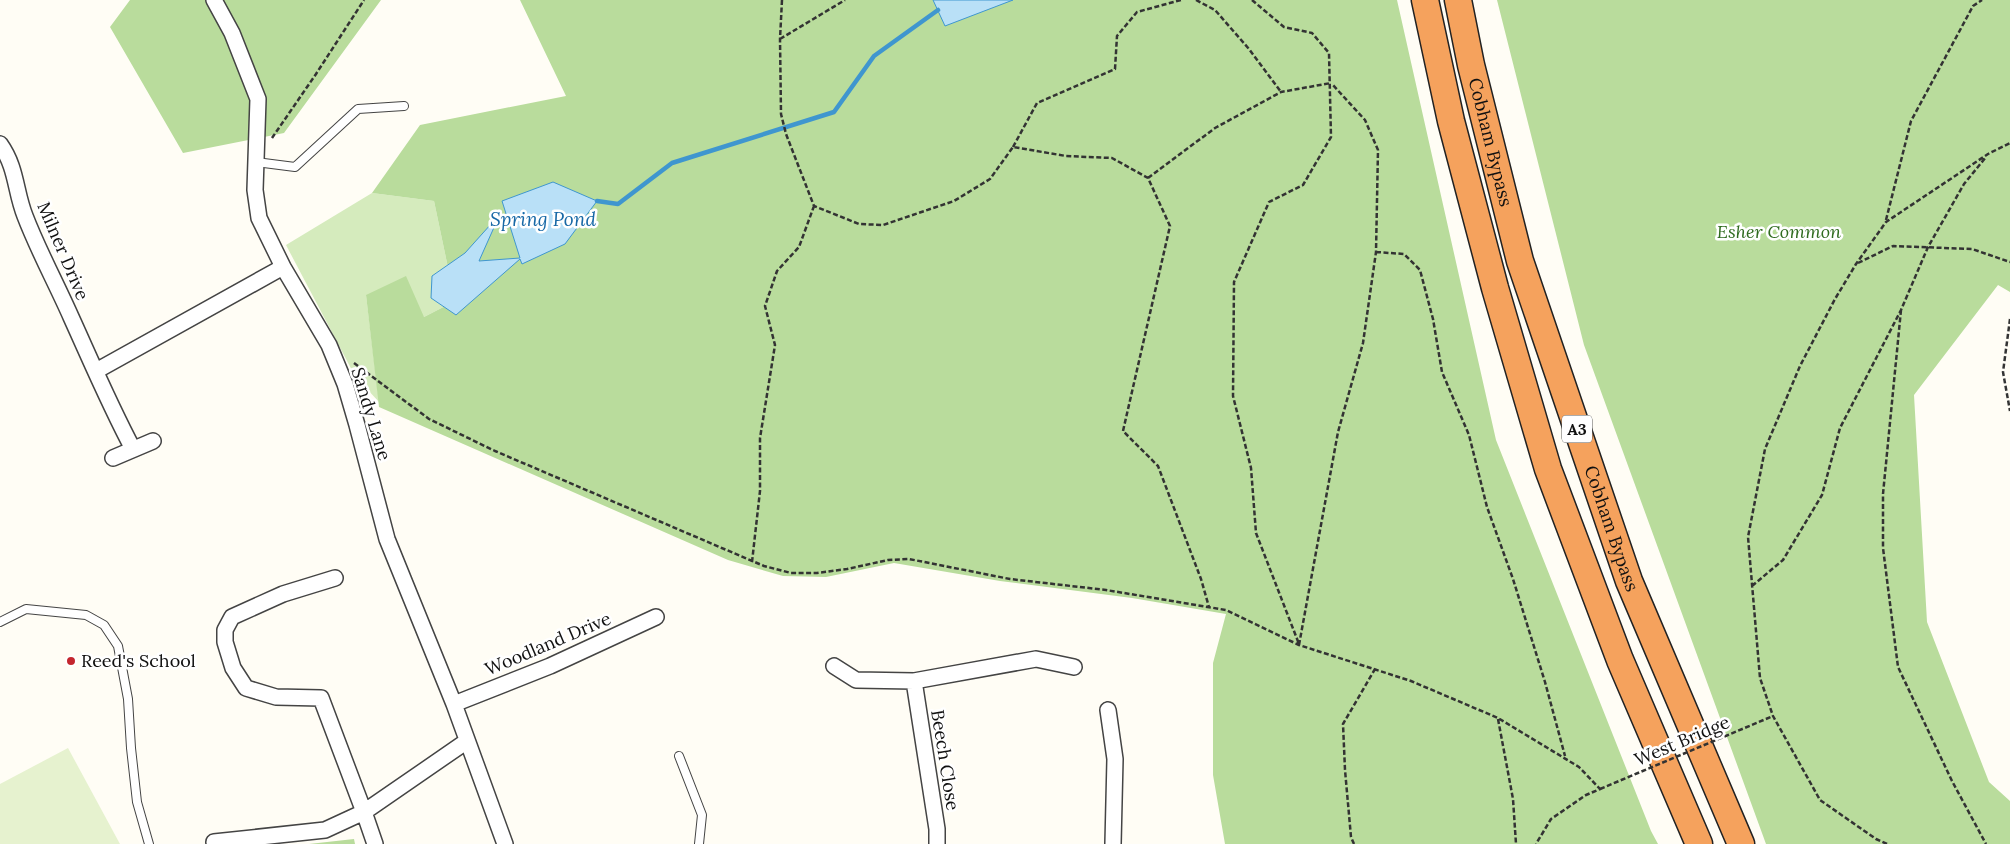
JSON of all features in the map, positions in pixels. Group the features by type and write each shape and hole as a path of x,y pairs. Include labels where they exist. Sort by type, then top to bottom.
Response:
{"highway":[{"name":"Cobham Bypass","path":"1425,0 1451,120 1495,288 1548,469 1620,660 1699,844"},
{"name":"Cobham Bypass","path":"1458,0 1471,65 1527,280 1629,581 1741,844"}],"street":[{"name":"Sandy Lane","path":"214,0 232,33 258,99 254,190 259,218 283,267 329,345 357,425 387,539 454,704 505,844"},
{"name":"Milner Drive","path":"0,144 8,155 24,214 96,371 109,404 133,448"},
{"path":"96,371 283,267"},
{"path":"114,458 133,448 153,441"},
{"path":"335,578 283,594 232,617 225,630 225,642 233,668 246,688 276,697 321,698 375,844"},
{"name":"Woodland Drive","path":"454,704 550,666 656,617"},
{"path":"834,666 856,680 914,681 1036,659 1074,667"},
{"name":"Beech Close","path":"914,681 937,844"},
{"path":"1108,710 1115,759 1113,844"},
{"path":"214,842 324,830 364,812 467,741"}],"lane":[{"path":"256,162 295,167 358,109 404,106"},
{"path":"0,622 26,609 86,615 104,625 118,646 128,699 137,802 149,844"},
{"path":"679,756 702,815 699,844"}],"path":[{"path":"272,138 364,0"},
{"path":"752,562 760,491 760,438 775,344 765,306 777,271 799,247 814,206 786,134 782,114 780,40 782,0"},
{"path":"780,40 845,0"},
{"path":"814,206 859,224 884,225 954,201 990,179 1013,147 1037,103 1115,68 1117,36 1137,12 1181,0"},
{"path":"1196,0 1215,10 1249,49 1281,92"},
{"path":"1252,0 1284,27 1312,33 1329,53 1331,137 1303,185 1269,202 1234,282 1232,396 1251,468 1256,533 1299,645"},
{"path":"1886,222 1911,121 1973,6 1982,0"},
{"path":"1148,178 1215,128 1281,92 1331,83"},
{"path":"1299,645 1338,432 1364,343 1376,252 1378,150 1364,120 1331,83"},
{"path":"1887,844 1876,839 1820,800 1773,716 1760,678 1748,537 1765,449 1800,366 1835,298 1856,264 1886,222 1988,154 2010,143"},
{"path":"1013,147 1066,156 1112,158 1148,178 1170,226 1123,430 1158,466 1201,579 1209,608"},
{"path":"1752,586 1783,560 1822,495 1840,428 1901,310 1928,247 1964,184 1988,154"},
{"path":"1856,264 1893,246 1972,248 2010,262"},
{"path":"1376,252 1404,254 1420,270 1433,320 1442,372 1469,435 1487,507 1513,580 1542,672 1565,758"},
{"path":"1901,310 1883,494 1883,548 1898,666 1952,781 1986,844"},
{"path":"2010,320 2003,372 2010,411"},
{"path":"329,345 429,418 496,451 752,562 791,572 816,573 847,569 888,560 909,559 1010,579 1106,590 1226,610 1299,645 1411,681 1498,718 1579,767 1600,789"},
{"path":"1354,844 1351,837 1345,770 1344,724 1375,669"},
{"name":"West Bridge","path":"1536,844 1551,819 1586,795 1773,716"},
{"path":"1498,718 1513,799 1516,844"}],"green space":[{"path":"130,0 381,0 284,133 183,153 110,27"},
{"path":"520,0 1397,0 1496,440 1651,831 1658,844 1225,844 1213,775 1213,663 1226,614 1132,598 1000,581 894,563 826,577 783,576 728,560 379,407 366,295 406,276 424,317 455,301 434,201 372,193 420,125 566,96"},
{"name":"Esher Common","path":"1497,0 2010,0 2010,292 1998,285 1914,395 1927,622 1989,782 2010,801 2010,844 1766,844 1584,345"},
{"path":"372,193 434,201 455,301 424,317 366,295 379,402 355,376 286,245"},
{"path":"68,748 120,844 0,844 0,784"},
{"path":"354,839 355,844 309,844"}],"water":[{"path":"933,0 1013,0 945,26"},
{"name":"Spring Pond","path":"553,182 597,201 565,244 522,264 520,259 456,315 431,298 432,276 465,253 500,214 479,261 520,258 502,201"}],"waterway":[{"name":"Spring Pond","path":"597,201 618,204 672,163 834,112 874,56 938,10"}],"place":[{"name":"Reed's School","path":"71,661"}]}
